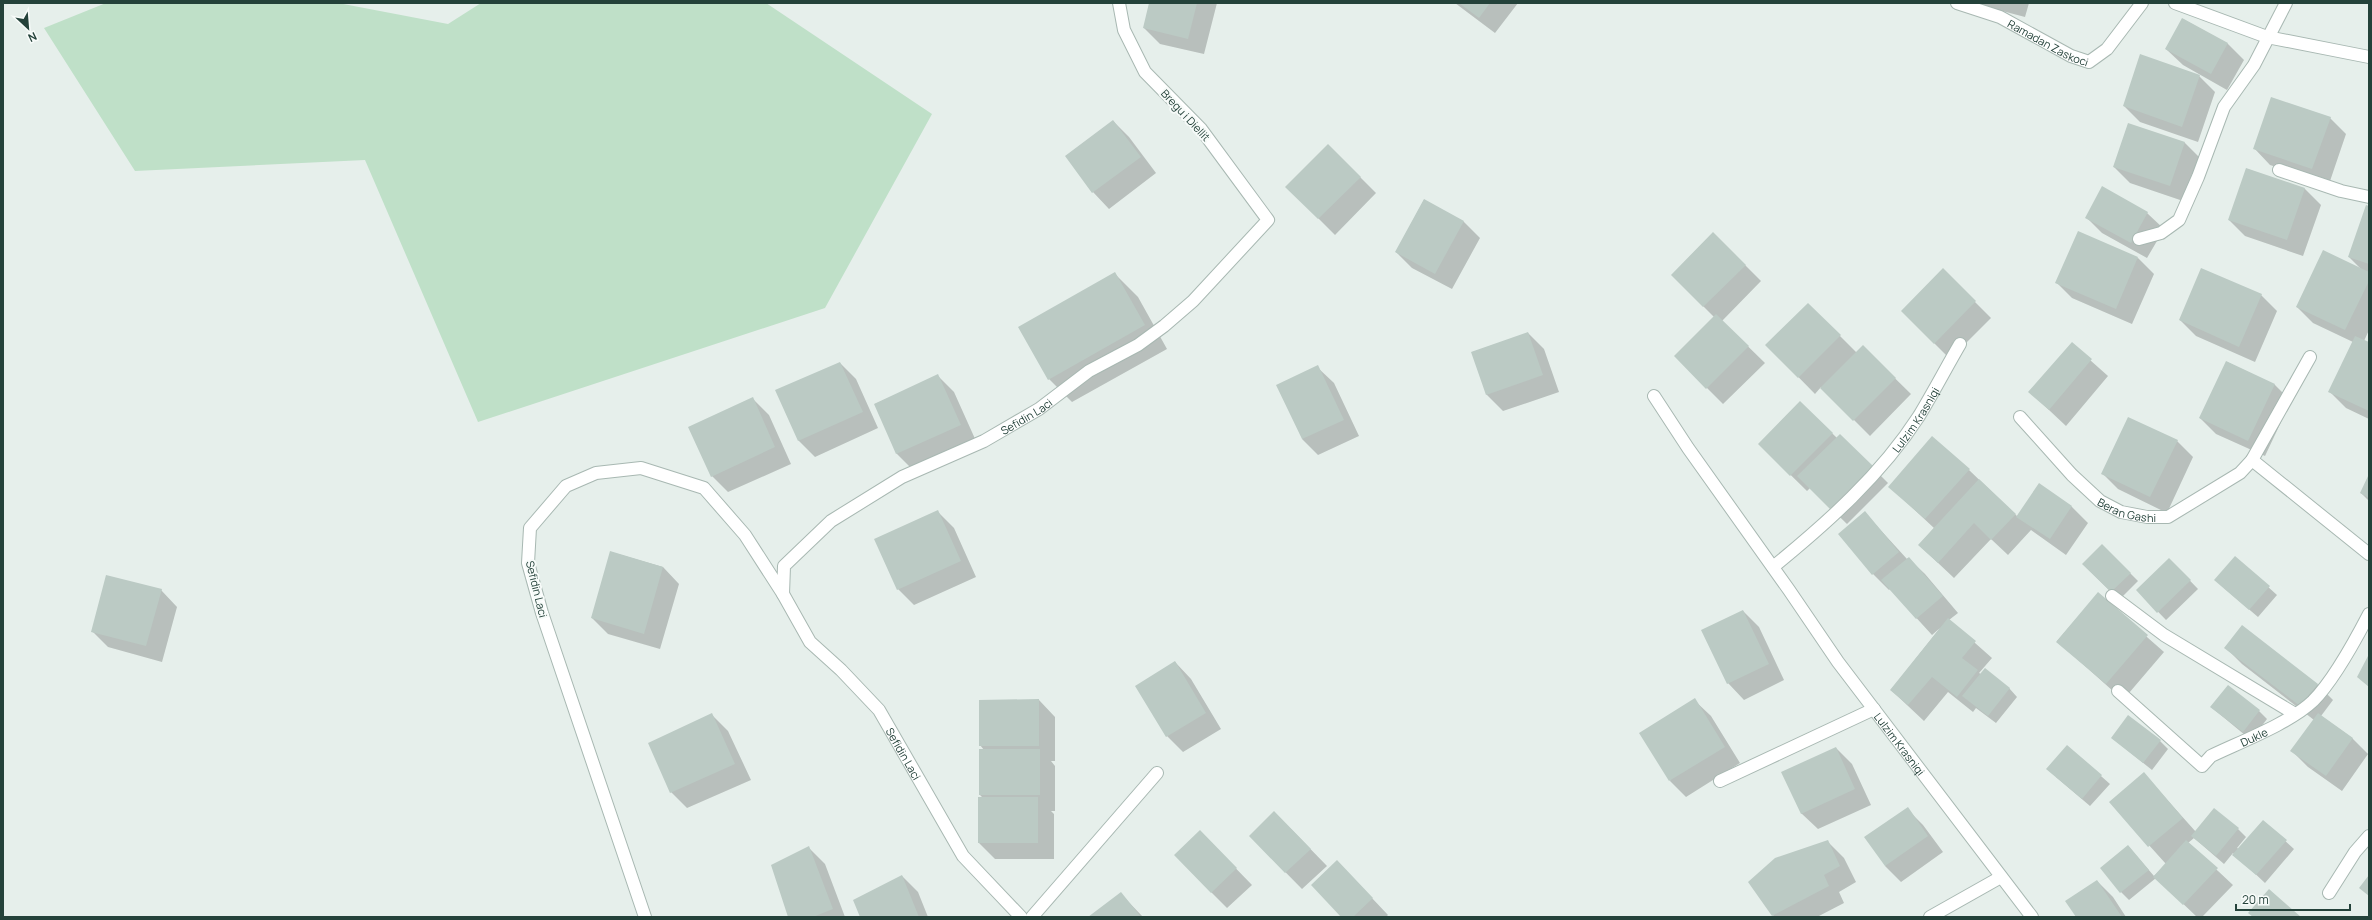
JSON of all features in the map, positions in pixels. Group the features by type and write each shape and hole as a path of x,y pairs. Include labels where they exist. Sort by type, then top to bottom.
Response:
{"street":[{"name":"Bregu i Diellit","path":"1119,3 1124,30 1145,72 1202,129 1268,220"},
{"name":"Ramadan Zaskoci","path":"1957,3 2000,17 2071,56 2089,62 2107,49 2142,3"},
{"path":"2176,3 2222,22 2267,37 2369,57"},
{"path":"2139,239 2161,233 2179,220 2198,177 2224,107 2254,64 2286,3"},
{"path":"2279,170 2341,191 2369,197"},
{"name":"Sefidin Laci","path":"783,594 784,566 831,521 902,477 984,441 1039,409 1089,371 1138,345 1164,326 1193,301 1268,220"},
{"name":"Lulzim Krasniqi","path":"1773,567 1814,534 1888,457 1918,416 1960,344"},
{"name":"Beran Gashi","path":"2020,417 2072,475 2100,501 2121,512 2147,517 2168,516 2240,473 2252,460 2310,357"},
{"name":"Lulzim Krasniqi","path":"1654,396 1688,448 1773,567 1838,662 2000,877 2032,917"},
{"path":"2252,460 2369,554"},
{"name":"Sefidin Laci","path":"645,917 542,612 528,563 530,528 566,486 596,473 641,468 704,488 745,534 783,594 810,642 841,670 879,710 964,856 1021,917"},
{"path":"2112,596 2164,635 2296,714"},
{"name":"Dukle","path":"2118,691 2202,766 2211,756 2296,714 2317,695 2348,652 2369,614"},
{"path":"1720,781 1874,709"},
{"path":"1032,917 1157,773"},
{"path":"2329,893 2355,852 2369,836"},
{"path":"1930,917 2000,877"}],"green space":[{"path":"106,3 338,3 448,24 481,3 766,3 932,114 825,308 478,422 365,160 135,171 44,28"}],"building":[{"path":"1149,3 1197,3 1188,39 1143,28"},
{"path":"1459,3 1490,3 1479,18"},
{"path":"2182,18 2228,43 2211,74 2165,49"},
{"path":"2140,54 2200,75 2182,127 2123,106"},
{"path":"2271,97 2331,117 2312,169 2253,149"},
{"path":"1113,120 1141,157 1092,193 1065,156"},
{"path":"2128,123 2185,142 2170,186 2113,167"},
{"path":"1328,144 1361,177 1318,219 1285,187"},
{"path":"2246,168 2305,188 2287,240 2228,220"},
{"path":"2102,186 2148,212 2131,243 2085,218"},
{"path":"1424,199 1464,221 1435,274 1395,252"},
{"path":"2366,205 2369,206 2369,264 2348,257"},
{"path":"2078,231 2138,257 2116,309 2055,283"},
{"path":"1713,232 1746,265 1703,307 1671,275"},
{"path":"2323,250 2369,272 2369,281 2345,330 2296,307"},
{"path":"1943,268 1976,301 1934,344 1901,311"},
{"path":"2201,268 2262,294 2239,347 2179,320"},
{"path":"1115,272 1145,325 1048,380 1018,327"},
{"path":"1808,303 1841,335 1798,378 1765,345"},
{"path":"1716,314 1749,346 1706,389 1674,356"},
{"path":"1528,332 1543,375 1486,395 1471,352"},
{"path":"2355,336 2369,342 2369,411 2328,392"},
{"path":"2072,342 2092,359 2049,410 2028,392"},
{"path":"1863,345 1896,378 1853,421 1820,388"},
{"path":"2226,361 2275,384 2248,441 2199,418"},
{"path":"840,362 863,412 798,441 775,390"},
{"path":"1318,365 1344,420 1302,439 1276,385"},
{"path":"938,374 961,425 896,454 874,404"},
{"path":"753,397 775,447 711,477 688,427"},
{"path":"1800,401 1833,433 1790,476 1758,444"},
{"path":"2128,417 2178,440 2150,497 2101,474"},
{"path":"1840,434 1873,466 1830,509 1797,476"},
{"path":"1932,436 1970,469 1925,519 1888,487"},
{"path":"2369,474 2369,498 2360,493"},
{"path":"1979,479 2016,514 1991,540 1974,523 1938,563 1918,545"},
{"path":"2039,483 2072,506 2050,539 2016,517"},
{"path":"938,510 961,561 897,590 874,539"},
{"path":"1865,511 1899,552 1872,575 1838,534"},
{"path":"2102,544 2131,573 2111,592 2082,564"},
{"path":"610,551 663,567 644,634 591,618"},
{"path":"2235,556 2270,586 2249,610 2214,580"},
{"path":"1909,557 1943,596 1916,619 1881,580"},
{"path":"2169,558 2191,580 2157,613 2136,590"},
{"path":"106,575 162,589 146,646 91,632"},
{"path":"2098,592 2148,635 2106,684 2056,642"},
{"path":"1743,610 1769,664 1727,684 1701,630"},
{"path":"1948,618 1976,641 1962,658 1978,670 1957,697 1932,677 1908,705 1890,690"},
{"path":"2242,625 2318,684 2300,706 2224,648"},
{"path":"2368,656 2369,657 2369,687 2357,677"},
{"path":"1175,661 1206,713 1166,737 1135,686"},
{"path":"1985,668 2010,688 1988,716 1962,696"},
{"path":"2228,685 2260,710 2243,732 2210,707"},
{"path":"1695,698 1725,747 1669,781 1639,733"},
{"path":"1039,699 1039,746 979,746 979,700"},
{"path":"712,713 735,764 670,793 648,743"},
{"path":"2318,713 2353,738 2326,776 2290,751"},
{"path":"2128,715 2161,740 2143,763 2111,738"},
{"path":"2067,745 2102,775 2082,799 2046,769"},
{"path":"1836,747 1855,789 1801,814 1781,772"},
{"path":"979,749 1040,749 1040,795 979,795"},
{"path":"2144,772 2183,818 2148,847 2109,802"},
{"path":"978,797 1038,797 1038,843 978,843"},
{"path":"1908,807 1928,836 1885,866 1864,837"},
{"path":"2214,808 2239,828 2216,856 2191,836"},
{"path":"1274,811 1311,849 1285,873 1249,836"},
{"path":"2263,820 2287,840 2256,875 2232,855"},
{"path":"1200,830 1237,868 1211,893 1174,855"},
{"path":"1828,840 1840,866 1824,875 1829,886 1772,916 1748,882 1775,858"},
{"path":"2186,840 2218,868 2183,905 2153,877"},
{"path":"2128,845 2149,870 2120,893 2100,868"},
{"path":"809,846 833,909 813,917 788,917 771,865"},
{"path":"1337,860 1373,898 1353,917 1341,917 1311,885"},
{"path":"902,875 919,917 860,917 853,900"},
{"path":"2369,875 2369,896 2359,888"},
{"path":"2097,880 2122,917 2076,917 2065,901"},
{"path":"2269,889 2301,917 2253,917 2248,913"},
{"path":"1121,892 1141,917 1088,917"}]}
